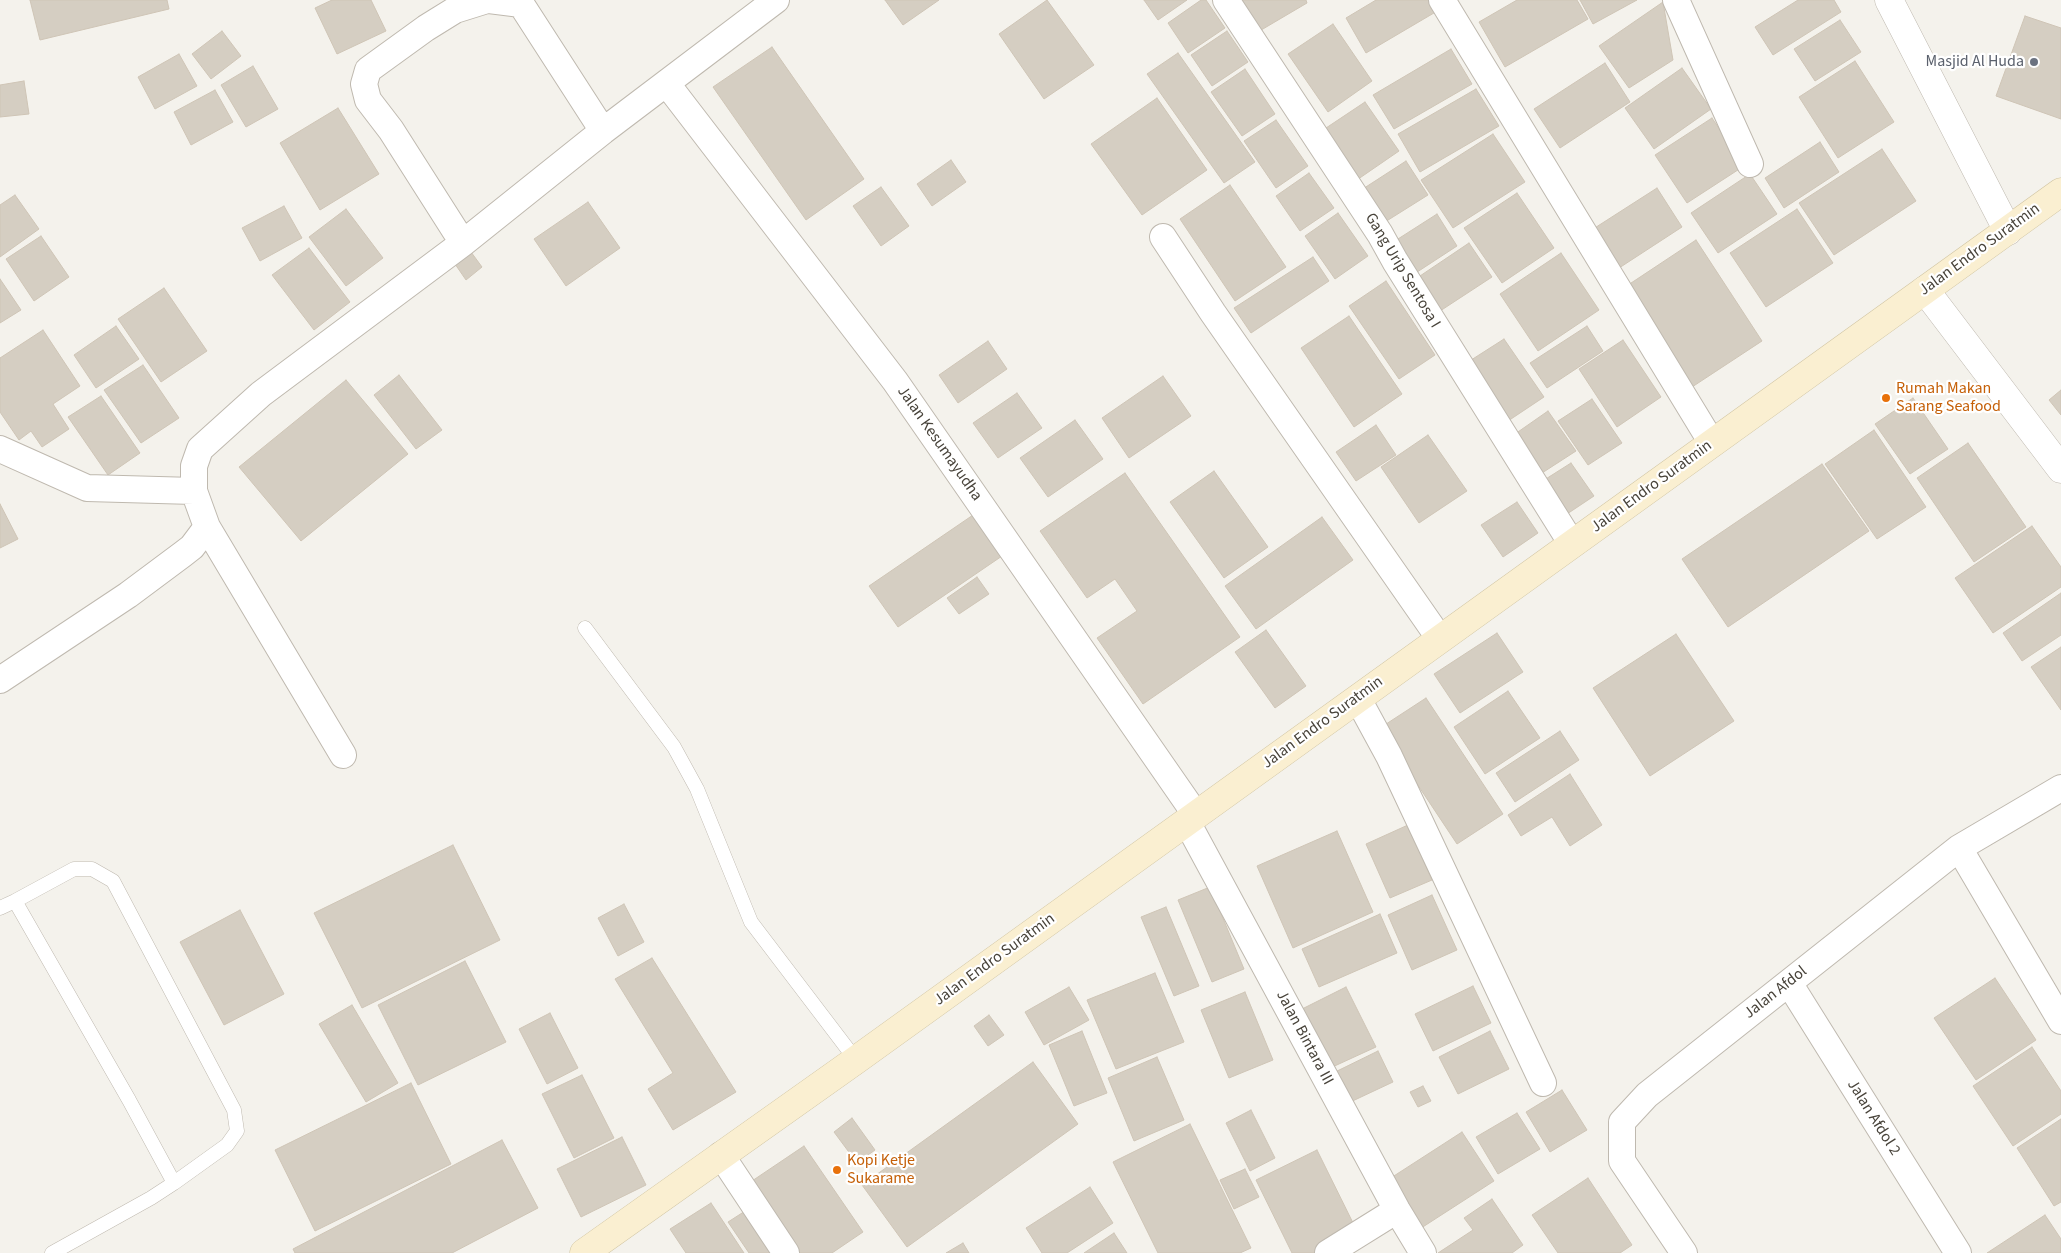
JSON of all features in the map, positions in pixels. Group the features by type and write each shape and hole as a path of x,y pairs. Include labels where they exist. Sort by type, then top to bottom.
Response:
{"main road":[{"name":"Jalan Endro Suratmin","path":"584,1253 856,1060 2061,192"}],"street":[{"path":"463,243 391,130 368,100 364,84 368,70 426,28 455,10 488,0 521,4 603,131"},
{"path":"343,755 207,527 194,491 194,466 200,449 261,394 463,243 603,131 776,0"},
{"name":"Gang Urip Sentosa I","path":"1226,0 1380,234 1572,544"},
{"path":"1442,0 1712,444"},
{"path":"1676,0 1750,164"},
{"path":"1889,0 2008,231"},
{"name":"Jalan Kesumayudha","path":"667,84 896,381 1191,818"},
{"path":"1163,237 1218,321 1440,639"},
{"path":"1925,290 2061,469"},
{"path":"0,449 88,488 194,491"},
{"path":"0,680 128,595 192,547 207,527"},
{"path":"1358,699 1389,756 1543,1082"},
{"name":"Jalan Afdol","path":"1684,1253 1622,1162 1622,1122 1647,1095 1959,848 2061,788"},
{"name":"Jalan Bintara III","path":"1191,818 1397,1210 1423,1253"},
{"path":"1959,848 2061,1021"},
{"name":"Jalan Afdol 2","path":"1788,984 1958,1253"},
{"path":"721,1156 786,1253"},
{"path":"1328,1253 1397,1210"}],"lane":[{"path":"585,628 674,747 697,789 751,922 856,1060"},
{"path":"0,908 74,869 92,869 113,881 234,1110 237,1131 227,1145 151,1198 52,1253"},
{"path":"16,901 46,958 130,1100 174,1183"}],"building":[{"path":"30,0 167,0 169,9 40,40"},
{"path":"332,0 371,0 386,31 337,54 315,8"},
{"path":"885,0 939,0 903,25"},
{"path":"1047,0 1094,65 1044,99 999,34"},
{"path":"1144,0 1187,0 1158,20"},
{"path":"1201,0 1206,0 1225,28 1188,53 1168,23"},
{"path":"1230,0 1306,0 1307,3 1251,36"},
{"path":"1376,0 1434,0 1439,10 1366,53 1346,18"},
{"path":"1517,0 1577,0 1588,19 1505,67 1479,22"},
{"path":"1580,0 1637,0 1593,24"},
{"path":"1798,0 1834,0 1841,12 1773,55 1755,27"},
{"path":"1663,2 1673,60 1629,88 1599,46"},
{"name":"Masjid Al Huda","path":"2025,16 2061,28 2061,119 1996,96"},
{"path":"1840,20 1861,52 1815,81 1794,49"},
{"path":"1333,24 1372,81 1328,112 1288,54"},
{"path":"222,31 241,56 211,79 192,54"},
{"path":"1227,31 1248,62 1212,86 1191,55"},
{"path":"772,47 864,179 806,220 713,87"},
{"path":"1451,49 1472,84 1394,129 1373,95"},
{"path":"1178,53 1255,162 1224,183 1147,74"},
{"path":"179,54 197,86 155,109 138,77"},
{"path":"1855,61 1894,122 1838,158 1799,97"},
{"path":"1605,63 1630,102 1560,148 1534,109"},
{"path":"253,66 278,109 246,127 221,85"},
{"path":"1682,68 1711,109 1654,149 1625,108"},
{"path":"1245,69 1275,114 1242,136 1211,92"},
{"path":"24,81 29,114 0,117 0,85"},
{"path":"1476,89 1499,126 1420,172 1398,134"},
{"path":"215,90 233,122 191,145 174,112"},
{"path":"1157,98 1207,170 1142,215 1091,144"},
{"path":"1365,102 1399,151 1351,184 1317,134"},
{"path":"338,108 379,174 320,210 280,143"},
{"path":"1712,118 1744,166 1687,203 1655,155"},
{"path":"1276,120 1308,166 1276,188 1244,141"},
{"path":"1493,134 1525,182 1453,228 1421,180"},
{"path":"1820,142 1839,172 1784,208 1765,178"},
{"path":"1882,149 1916,201 1834,255 1799,203"},
{"path":"951,160 966,182 932,206 917,184"},
{"path":"1406,161 1428,195 1377,227 1355,194"},
{"path":"1309,173 1334,208 1300,231 1276,196"},
{"path":"1750,174 1777,214 1718,253 1691,213"},
{"path":"1230,185 1286,267 1235,301 1180,219"},
{"path":"881,187 909,226 881,246 853,206"},
{"path":"1657,188 1682,227 1616,270 1590,231"},
{"path":"1517,193 1554,248 1502,283 1464,228"},
{"path":"15,195 39,229 0,257 0,205"},
{"path":"588,202 620,248 566,286 534,239"},
{"path":"284,206 302,238 260,261 242,228"},
{"path":"346,209 383,258 346,286 309,237"},
{"path":"1797,209 1833,263 1766,307 1730,253"},
{"path":"1338,213 1368,256 1335,279 1305,236"},
{"path":"1437,214 1457,246 1408,278 1387,246"},
{"path":"41,236 69,277 34,301 6,259"},
{"path":"1696,240 1762,341 1689,389 1622,289"},
{"path":"1469,243 1492,277 1437,313 1414,280"},
{"path":"309,248 350,302 314,330 272,275"},
{"path":"471,252 482,267 466,280 455,264"},
{"path":"1561,253 1599,310 1538,351 1500,294"},
{"path":"1313,257 1329,281 1251,333 1234,308"},
{"path":"0,279 21,310 0,323"},
{"path":"1386,281 1435,355 1399,379 1349,306"},
{"path":"164,288 207,351 161,382 118,319"},
{"path":"1349,316 1402,394 1354,427 1301,348"},
{"path":"116,326 139,359 96,388 74,355"},
{"path":"1587,326 1603,351 1547,388 1530,363"},
{"path":"43,330 80,386 53,404 69,429 42,447 31,431 19,440 0,412 0,358"},
{"path":"1504,339 1544,397 1508,421 1468,362"},
{"path":"1623,340 1661,397 1617,427 1579,369"},
{"path":"988,341 1007,369 958,403 939,375"},
{"path":"143,365 179,418 141,443 104,390"},
{"path":"399,375 442,430 416,449 374,395"},
{"path":"1163,376 1191,416 1129,458 1102,418"},
{"path":"346,380 408,454 301,541 239,467"},
{"path":"2061,390 2061,415 2049,400"},
{"path":"1017,393 1042,428 998,458 973,423"},
{"path":"101,396 140,453 108,475 68,417"},
{"path":"1913,398 1948,449 1910,474 1875,424"},
{"path":"1592,399 1622,443 1588,465 1558,421"},
{"path":"1548,411 1576,451 1542,473 1515,434"},
{"path":"1075,420 1103,459 1048,497 1020,458"},
{"path":"1376,425 1396,455 1356,481 1336,452"},
{"path":"1874,430 1926,507 1877,539 1825,464"},
{"path":"1428,435 1467,491 1419,523 1381,467"},
{"path":"1968,443 2026,527 1974,562 1917,478"},
{"path":"1571,463 1594,496 1564,516 1541,482"},
{"path":"1822,464 1869,531 1728,627 1682,559"},
{"path":"1214,471 1268,547 1224,578 1170,502"},
{"path":"1125,473 1240,637 1143,704 1097,638 1137,611 1115,579 1087,598 1040,531"},
{"path":"1517,502 1538,533 1503,557 1481,525"},
{"path":"0,504 18,539 0,548"},
{"path":"976,513 1005,554 898,627 869,586"},
{"path":"1322,517 1353,560 1256,629 1225,586"},
{"path":"2032,526 2061,567 2061,587 1993,633 1955,578"},
{"path":"977,577 989,594 959,614 947,598"},
{"path":"2061,593 2061,635 2022,661 2003,633"},
{"path":"1266,630 1306,686 1275,708 1235,652"},
{"path":"1497,633 1523,672 1460,713 1434,674"},
{"path":"1676,634 1734,721 1650,776 1593,688"},
{"path":"2061,647 2061,710 2031,667"},
{"path":"1508,691 1540,738 1485,774 1454,727"},
{"path":"1426,698 1503,814 1457,844 1380,728"},
{"path":"1560,731 1579,760 1515,802 1496,773"},
{"path":"1570,774 1602,825 1570,846 1552,817 1521,836 1508,815"},
{"path":"1408,825 1432,880 1390,898 1366,844"},
{"path":"1337,831 1373,912 1293,948 1257,866"},
{"path":"453,845 500,940 362,1008 314,913"},
{"path":"1210,887 1244,969 1212,982 1178,900"},
{"path":"1432,895 1457,950 1412,970 1388,915"},
{"path":"624,904 644,942 618,956 598,918"},
{"path":"1166,907 1199,986 1174,996 1141,917"},
{"path":"240,910 284,994 224,1025 180,942"},
{"path":"1380,914 1397,953 1319,987 1302,949"},
{"path":"652,958 736,1092 673,1130 648,1089 673,1073 615,979"},
{"path":"465,961 506,1042 418,1085 378,1005"},
{"path":"1155,973 1184,1042 1116,1069 1087,1000"},
{"path":"1995,978 2036,1040 1976,1080 1934,1018"},
{"path":"1473,986 1491,1023 1433,1051 1415,1014"},
{"path":"1069,987 1089,1020 1044,1045 1025,1012"},
{"path":"1346,987 1376,1047 1328,1069 1296,1012"},
{"path":"1245,992 1273,1060 1229,1078 1201,1010"},
{"path":"352,1005 398,1083 366,1102 319,1024"},
{"path":"550,1013 578,1068 547,1084 519,1029"},
{"path":"989,1015 1004,1035 988,1046 974,1026"},
{"path":"1082,1031 1107,1093 1074,1106 1049,1045"},
{"path":"1490,1031 1509,1069 1458,1094 1439,1057"},
{"path":"2032,1047 2061,1091 2061,1114 2013,1146 1973,1086"},
{"path":"1378,1051 1393,1082 1344,1105 1329,1075"},
{"path":"1157,1057 1184,1120 1134,1141 1108,1078"},
{"path":"1033,1062 1078,1124 907,1247 862,1185"},
{"path":"582,1075 614,1138 574,1158 542,1094"},
{"path":"411,1083 451,1164 315,1231 275,1150"},
{"path":"1423,1086 1431,1101 1418,1107 1410,1092"},
{"path":"1562,1090 1587,1130 1550,1152 1526,1112"},
{"path":"1251,1110 1275,1158 1250,1171 1226,1123"},
{"path":"1517,1113 1540,1149 1498,1174 1476,1137"},
{"path":"852,1118 875,1150 857,1163 834,1132"},
{"path":"2061,1119 2061,1202 2054,1206 2017,1148"},
{"path":"1190,1124 1251,1248 1240,1253 1158,1253 1113,1162"},
{"path":"1462,1132 1494,1181 1415,1232 1383,1183"},
{"path":"622,1137 646,1185 581,1217 557,1169"},
{"path":"502,1140 538,1208 452,1253 295,1253 293,1249"},
{"path":"804,1146 863,1232 832,1253 797,1253 749,1183"},
{"path":"1317,1150 1358,1233 1317,1253 1292,1253 1256,1180"},
{"path":"1245,1169 1259,1197 1234,1209 1220,1180"},
{"path":"1588,1178 1632,1245 1620,1253 1558,1253 1532,1215"},
{"path":"1090,1187 1113,1223 1067,1253 1042,1253 1026,1228"},
{"path":"1492,1199 1523,1245 1512,1253 1438,1253 1473,1230 1464,1218"},
{"path":"711,1203 744,1253 686,1253 670,1229"},
{"path":"753,1206 785,1253 749,1253 728,1222"},
{"path":"2045,1215 2061,1239 2061,1253 1987,1253"},
{"path":"1114,1233 1127,1253 1084,1253"},
{"path":"963,1243 969,1253 946,1253"}],"place":[{"name":"Masjid Al Huda","path":"2034,62"},
{"name":"Rumah Makan Sarang Seafood","path":"1886,398"},
{"name":"Kopi Ketje Sukarame","path":"837,1170"}]}
